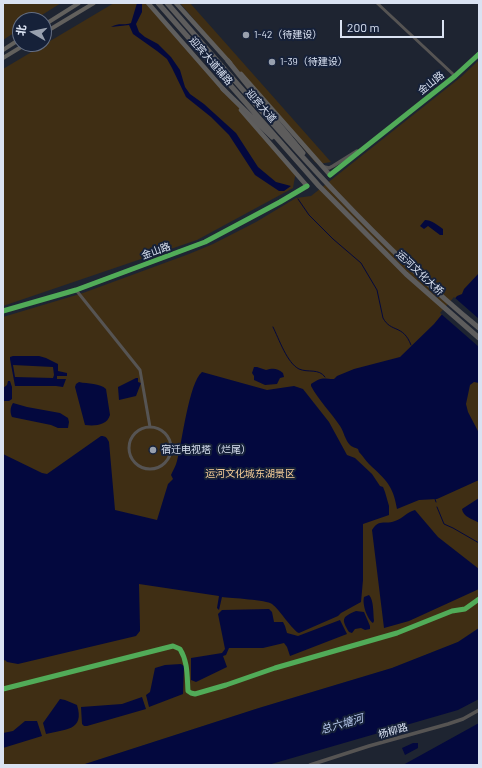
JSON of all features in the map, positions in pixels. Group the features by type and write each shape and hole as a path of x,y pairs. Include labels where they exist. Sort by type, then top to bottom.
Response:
{"highway":[{"name":"迎宾大道","path":"158,3 334,202 352,219"},
{"name":"迎宾大道","path":"167,3 294,148 356,214"},
{"path":"228,61 336,194"},
{"path":"223,89 273,139 315,185 334,202"},
{"name":"运河文化大桥","path":"356,214 408,264 479,328"},
{"name":"运河文化大桥","path":"352,219 406,274 479,338"}],"main road":[{"path":"52,20 79,3"},
{"path":"52,28 94,3"},
{"name":"迎宾大道辅路","path":"148,3 306,186"},
{"name":"迎宾大道辅路","path":"176,3 245,78 330,175"},
{"path":"3,50 12,44"},
{"path":"3,58 13,52"}],"street":[{"path":"377,3 455,76"},
{"name":"金山路","path":"330,175 455,76 479,54"},
{"name":"金山路","path":"324,167 329,168 333,166 375,139"},
{"name":"金山路","path":"3,311 76,290 205,242 280,202 306,186"},
{"path":"76,290 140,370 150,427"},
{"path":"150,427 162,430 170,440 172,447 169,459 159,468 153,470 140,467 134,462 129,450 132,437 143,428 150,427"},
{"path":"3,689 173,646 180,649 184,655 188,690 195,694 226,686 275,668 397,633 452,610 466,609 479,599"},
{"name":"杨柳路","path":"310,765 369,746 448,724 463,719 479,710"}],"green space":[{"path":"3,3 61,3 47,12 12,12 12,34 3,40"},
{"path":"114,3 150,3 296,171 293,188 197,240 3,306 3,69 32,52 52,52 52,40"},
{"path":"180,3 190,3 331,162 319,164 315,162"},
{"name":"运河文化城东湖景区","path":"479,60 479,628 458,642 392,668 259,708 82,765 3,765 3,317 83,293 189,254 213,244 256,222 296,198 311,196 461,77"}],"water":[{"path":"137,3 142,3 142,12 136,24 139,32 158,44 171,57 180,70 185,87 190,94 204,104 236,133 258,167 276,182 291,186 284,191 279,191 255,175 229,135 211,117 186,97 167,59 133,34 129,25 111,27 131,23"},
{"path":"425,220 437,224 443,229 443,235 440,235 428,226 424,229 420,226"},
{"path":"479,273 479,383 474,382 470,385 466,404 468,412 479,433 479,480 437,499 419,500 397,509 391,488 358,449 352,447 348,443 340,426 318,397 311,384 325,378 334,379 337,376 354,369 400,357 434,324 457,296 462,294 464,289"},
{"path":"39,356 58,364 58,371 67,373 67,376 57,376 57,379 66,379 63,387 15,386 10,357","holes":["13,365 53,367 53,378 15,377"]},
{"path":"254,367 266,370 277,369 283,373 284,377 280,378 277,384 265,385 254,380 252,373"},
{"path":"202,372 267,390 294,386 303,389 329,422 347,455 355,458 372,474 380,486 383,487 389,506 389,515 363,524 363,580 361,602 338,616 299,633 272,604 269,603 256,600 222,597 219,610 217,608 219,596 139,584 140,631 136,636 18,664 7,662 5,660 3,661 3,454 47,474 101,436 105,437 109,442 115,510 157,520 168,484 173,479 171,475 177,463 186,414 193,388 197,378"},
{"path":"138,378 138,382 141,383 136,396 119,400 118,387"},
{"path":"8,381 10,381 12,387 12,399 9,401 3,401 3,388 7,385"},
{"path":"79,382 97,385 106,389 110,415 103,423 96,425 85,425 75,387"},
{"path":"13,403 60,413 68,418 68,428 58,428 51,425 12,417 11,407"},
{"path":"479,498 479,523 466,516 462,509"},
{"path":"415,510 438,537 479,569 479,589 409,621 384,628 372,530 377,524 395,521"},
{"path":"369,595 373,604 373,623 367,615 364,607 364,597"},
{"path":"269,609 272,612 274,622 283,622 287,633 298,636 340,620 347,634 290,656 284,643 263,648 229,648 226,655 223,656 227,667 196,682 191,680 191,658 222,653 225,649 218,614 222,610"},
{"path":"356,611 364,612 370,629 365,630 361,628 355,629 352,633 349,632 344,619"},
{"name":"总六塘河","path":"479,628 479,699 458,710 268,765 82,765 259,708 392,668 458,642"},
{"path":"181,664 184,666 183,694 149,707 146,695 150,692 155,668 165,665"},
{"path":"142,697 146,709 87,726 82,724 81,707 122,704"},
{"path":"60,699 77,705 79,714 78,720 72,727 46,734 43,723"},
{"path":"25,721 37,721 42,736 3,748 3,733 13,731"},
{"path":"479,723 479,765 403,765"},
{"path":"413,743 418,743 418,748 405,755 402,748"}],"pier":[{"path":"454,297 479,319 479,347 440,313"}],"waterway":[{"path":"298,199 309,215 333,239 361,263 377,290 383,318 386,323 401,331 408,338 411,345"},
{"path":"273,327 287,356 295,366 302,370 323,374 325,377"},
{"path":"437,507 444,524 479,543"}],"cycle path":[{"path":"330,175 455,76 479,54"},
{"path":"3,311 76,290 205,242 307,186"},
{"path":"3,689 173,646 180,649 183,654 187,669 188,691 195,694 275,668 397,633 452,611 465,609 479,599"}],"place":[{"name":"1-42（待建设）","path":"246,35"},
{"name":"1-39（待建设）","path":"272,62"},
{"name":"宿迁电视塔（烂尾）","path":"153,450"}]}
